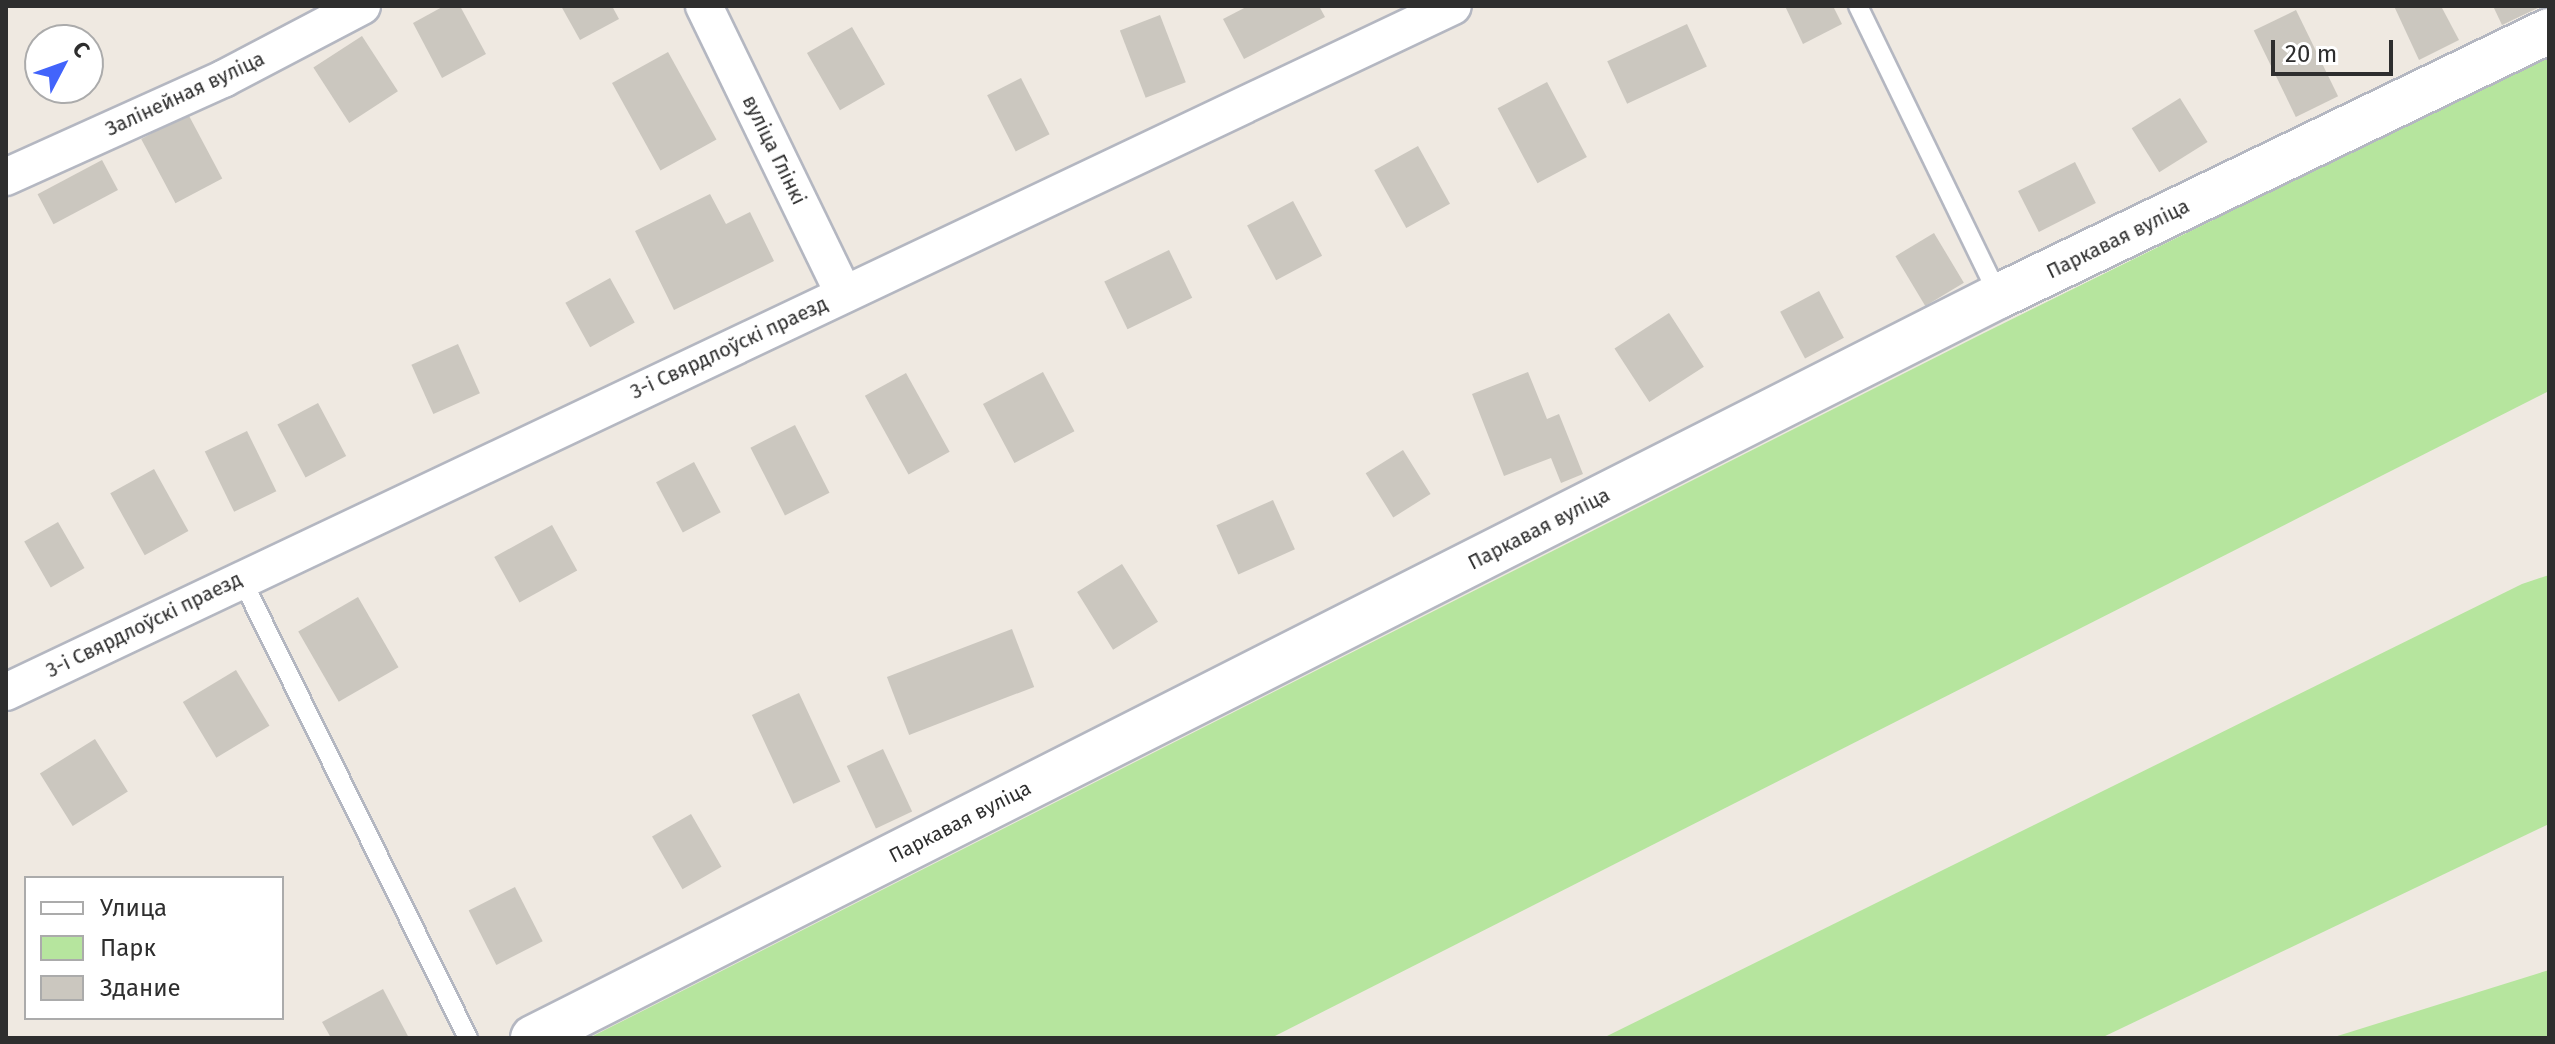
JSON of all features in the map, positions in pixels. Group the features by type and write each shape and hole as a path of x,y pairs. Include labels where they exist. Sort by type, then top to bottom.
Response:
{"street":[{"name":"Залінейная вуліца","path":"6,177 223,79 362,6"},
{"name":"вуліца Глінкі","path":"704,6 844,294"},
{"name":"3-і Свярдлоўскі праезд","path":"6,692 1453,6"},
{"name":"Паркавая вуліца","path":"533,1038 1999,296 2549,31"}],"lane":[{"path":"1858,6 1999,296"},
{"path":"241,578 468,1038"}],"green space":[{"path":"2549,54 2549,391 1271,1038 589,1038 1982,334"},
{"path":"2549,575 2549,824 2101,1038 1603,1038 2522,584"},
{"path":"2549,970 2549,1038 2331,1038"}],"building":[{"path":"444,6 460,6 486,54 442,78 413,23"},
{"path":"561,6 612,6 619,19 580,40"},
{"path":"1248,6 1319,6 1325,17 1244,59 1223,19"},
{"path":"1785,6 1833,6 1842,24 1803,44"},
{"path":"2394,6 2441,6 2459,40 2419,60"},
{"path":"2493,6 2542,6 2502,25"},
{"path":"2296,10 2338,96 2296,117 2254,31"},
{"path":"1160,15 1186,82 1146,98 1120,30"},
{"path":"1687,24 1707,67 1627,104 1607,61"},
{"path":"852,27 885,84 840,110 807,53"},
{"path":"362,36 398,91 349,123 313,68"},
{"path":"668,52 716,139 661,170 612,83"},
{"path":"1021,78 1050,134 1016,151 987,95"},
{"path":"1547,82 1587,157 1537,183 1498,108"},
{"path":"2180,98 2208,142 2159,172 2132,128"},
{"path":"188,114 222,178 175,203 141,139"},
{"path":"1418,146 1450,204 1406,228 1374,170"},
{"path":"102,160 118,190 54,224 38,194"},
{"path":"2075,162 2096,203 2039,232 2018,191"},
{"path":"710,194 726,224 750,212 774,261 674,310 635,231"},
{"path":"1293,201 1322,256 1276,280 1247,225"},
{"path":"1934,233 1964,283 1925,306 1895,256"},
{"path":"1169,250 1192,298 1128,329 1104,282"},
{"path":"610,278 635,323 590,347 565,303"},
{"path":"1819,291 1844,338 1805,358 1780,312"},
{"path":"1669,313 1704,367 1649,402 1614,348"},
{"path":"458,344 480,393 433,414 411,365"},
{"path":"1043,372 1074,431 1014,463 983,404"},
{"path":"1528,372 1547,419 1559,414 1583,474 1561,483 1551,458 1504,476 1472,394"},
{"path":"906,373 950,452 909,475 865,396"},
{"path":"318,403 346,456 306,478 277,425"},
{"path":"795,425 830,493 785,515 750,448"},
{"path":"247,431 276,491 234,512 205,452"},
{"path":"1403,450 1431,494 1393,517 1366,473"},
{"path":"694,462 721,512 683,533 656,482"},
{"path":"154,469 188,531 145,555 110,493"},
{"path":"1273,500 1295,549 1238,575 1216,525"},
{"path":"58,522 84,568 51,587 24,542"},
{"path":"552,525 577,570 519,602 494,557"},
{"path":"1122,564 1158,622 1113,650 1077,592"},
{"path":"358,597 399,667 339,702 298,632"},
{"path":"1012,629 1034,687 909,735 887,677"},
{"path":"236,670 269,726 216,758 183,702"},
{"path":"799,693 840,782 793,804 752,715"},
{"path":"95,739 128,792 73,826 40,773"},
{"path":"883,749 912,812 876,828 847,766"},
{"path":"691,814 722,867 683,889 652,836"},
{"path":"515,887 543,941 496,965 469,911"},
{"path":"383,989 409,1038 331,1038 322,1022"}]}
